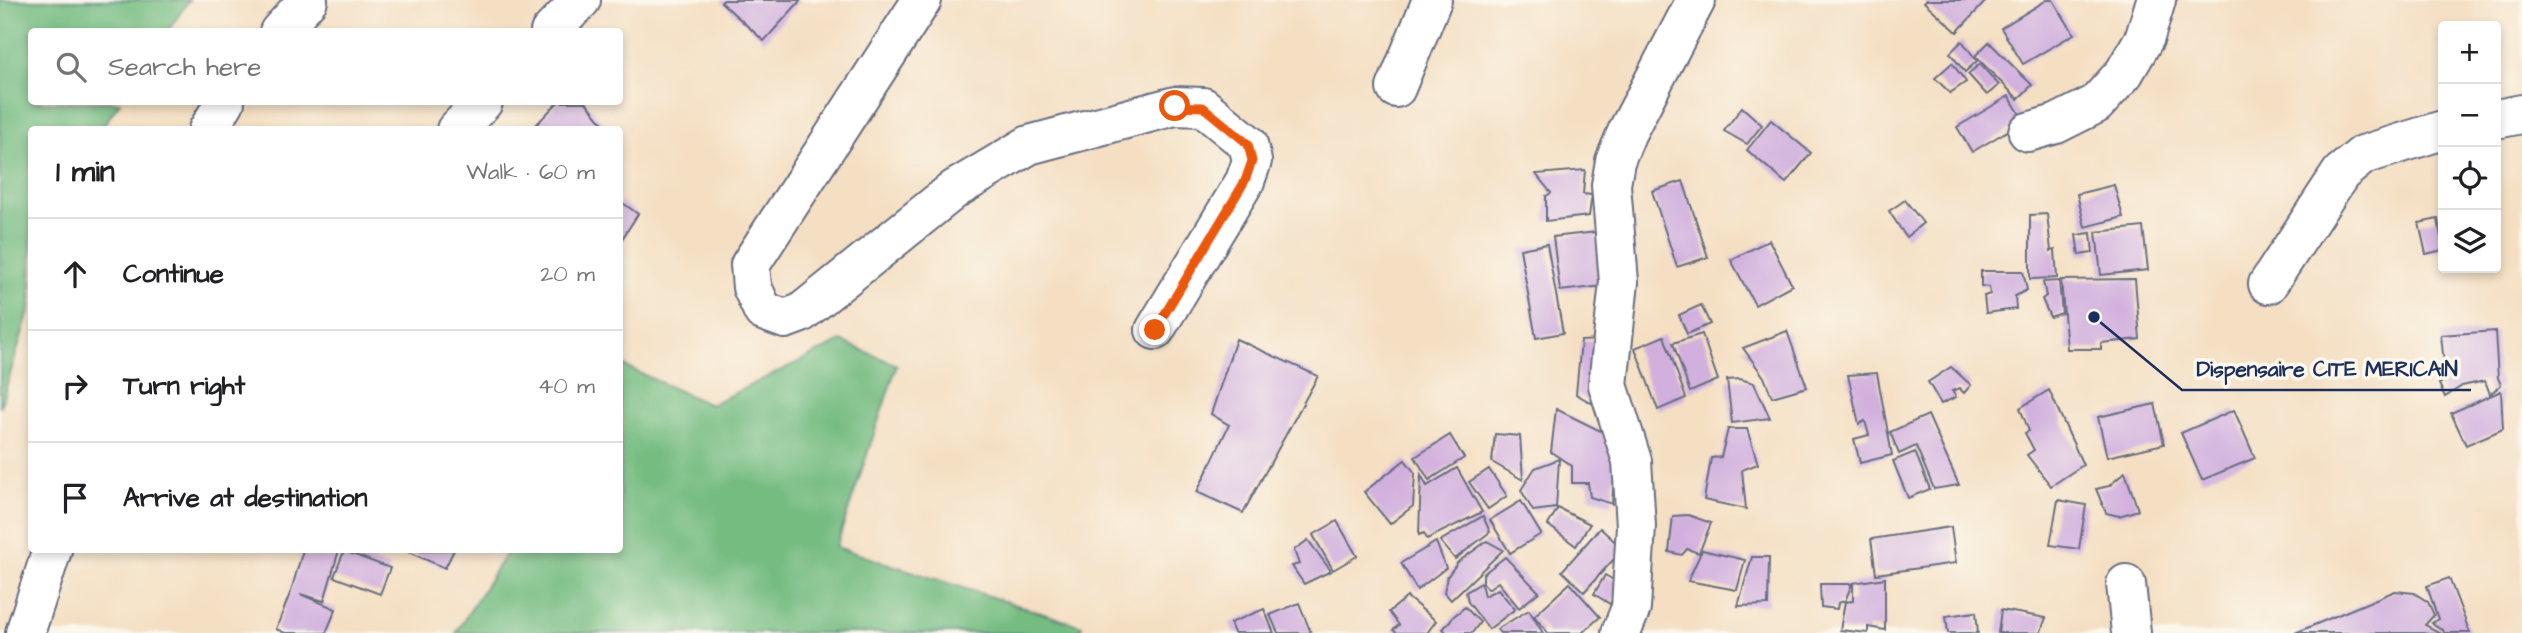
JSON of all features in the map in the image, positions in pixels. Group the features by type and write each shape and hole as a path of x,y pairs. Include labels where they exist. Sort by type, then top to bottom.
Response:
{"street":[{"path":"283,28 308,0"},
{"path":"555,28 581,0"},
{"path":"922,0 750,265 752,287 763,311 785,319 801,313 955,189 1029,145 1175,106 1203,107 1248,144 1252,161 1245,181 1155,330"},
{"path":"1396,88 1432,0"},
{"path":"1621,633 1630,608 1636,526 1632,461 1608,385 1619,282 1611,185 1615,161 1627,132 1696,0"},
{"path":"2028,132 2056,124 2096,104 2124,73 2145,37 2156,0"},
{"path":"210,126 223,105"},
{"path":"460,126 480,105"},
{"path":"2501,118 2522,114"},
{"path":"2268,284 2341,173 2363,155 2438,132"},
{"path":"25,633 51,553"},
{"path":"2126,584 2131,633"}],"green space":[{"path":"0,0 189,0 170,28 28,28 28,105 118,105 103,126 28,126 28,314 0,408"},
{"path":"841,341 897,365 836,547 1082,626 1079,633 456,633 506,553 623,553 623,365 710,405"}],"building":[{"path":"801,0 764,41 721,2"},
{"path":"1987,0 1957,32 1924,2"},
{"path":"2047,0 2053,0 2074,34 2023,64 2001,28"},
{"path":"1962,41 1977,61 1965,72 1950,53"},
{"path":"1989,42 2032,85 2018,99 1975,56"},
{"path":"1952,63 1966,82 1950,93 1935,78"},
{"path":"1980,64 1999,85 1987,95 1968,74"},
{"path":"2009,96 2024,121 1972,152 1957,127"},
{"path":"555,105 588,105 605,126 535,126"},
{"path":"1742,107 1762,125 1747,144 1724,131"},
{"path":"1771,120 1811,153 1786,183 1747,150"},
{"path":"1585,170 1583,194 1592,195 1589,216 1546,221 1546,196 1551,193 1536,174"},
{"path":"1683,181 1708,257 1677,267 1652,191"},
{"path":"2114,185 2123,217 2085,227 2077,194"},
{"path":"1905,200 1923,223 1906,237 1889,211"},
{"path":"623,203 638,214 623,237"},
{"path":"2047,214 2051,251 2055,250 2057,278 2030,279 2030,215"},
{"path":"2438,219 2438,251 2426,254 2419,223"},
{"path":"2143,227 2148,270 2101,275 2096,232"},
{"path":"1596,232 1603,286 1560,291 1553,237"},
{"path":"2091,233 2093,253 2079,255 2076,235"},
{"path":"1769,240 1792,285 1755,305 1731,260"},
{"path":"1547,244 1563,333 1536,338 1520,249"},
{"path":"1981,271 2023,271 2027,290 2015,296 2016,309 1986,313 1984,296 1990,294 1989,287 1981,286"},
{"path":"2135,279 2140,339 2101,343 2101,349 2067,349 2061,280"},
{"path":"2059,281 2062,313 2050,317 2042,299 2046,296 2043,282"},
{"path":"1701,305 1710,324 1687,334 1679,315"},
{"path":"1787,331 1807,387 1772,397 1764,377 1743,348"},
{"path":"2495,331 2498,378 2501,385 2490,394 2485,381 2462,386 2445,397 2439,384 2448,379 2441,335"},
{"path":"1702,334 1718,380 1690,392 1673,343"},
{"path":"1664,336 1686,398 1658,410 1635,348"},
{"path":"1236,339 1318,376 1243,513 1197,492 1229,425 1211,414"},
{"path":"1598,340 1595,405 1576,394 1581,341"},
{"path":"1951,367 1971,385 1964,393 1959,388 1952,391 1956,397 1941,404 1928,382"},
{"path":"1877,373 1892,455 1860,463 1854,439 1869,435 1865,421 1859,424 1848,375"},
{"path":"1740,379 1754,383 1770,418 1732,423 1727,380"},
{"path":"2049,390 2083,465 2051,486 2027,455 2034,450 2025,433 2029,431 2020,408"},
{"path":"2501,391 2503,429 2466,445 2451,413"},
{"path":"2155,404 2164,444 2107,457 2098,417"},
{"path":"1556,409 1617,439 1612,504 1590,497 1588,483 1572,483 1572,466 1551,452"},
{"path":"2234,410 2255,458 2202,480 2181,433"},
{"path":"1928,415 1959,485 1934,489 1916,446 1899,454 1890,432"},
{"path":"1728,429 1747,429 1758,464 1742,470 1746,509 1704,500 1711,458 1721,457"},
{"path":"1495,434 1520,436 1523,480 1492,462"},
{"path":"1450,435 1464,458 1429,480 1415,457"},
{"path":"1915,452 1930,489 1908,498 1893,461"},
{"path":"1559,459 1556,508 1533,511 1521,490 1535,468"},
{"path":"1405,460 1415,473 1413,506 1390,524 1364,492"},
{"path":"1457,468 1482,512 1427,539 1424,533 1419,535 1421,475 1427,486"},
{"path":"1489,469 1507,496 1488,509 1469,482"},
{"path":"2125,472 2138,510 2119,516 2106,513 2096,489 2109,486"},
{"path":"2058,500 2086,505 2079,549 2050,545"},
{"path":"1521,501 1541,534 1510,553 1490,520"},
{"path":"1558,508 1590,524 1576,546 1548,525"},
{"path":"1688,515 1711,523 1699,553 1687,549 1682,555 1669,552 1673,516"},
{"path":"1483,516 1490,532 1455,559 1440,541"},
{"path":"1337,521 1357,556 1333,570 1313,535"},
{"path":"1951,527 1956,563 1876,574 1871,539"},
{"path":"1600,528 1623,549 1584,592 1562,571"},
{"path":"1308,540 1331,571 1304,584 1292,566 1299,564 1294,550"},
{"path":"1487,541 1503,550 1451,600 1444,592 1447,577 1458,562"},
{"path":"1436,542 1446,568 1417,590 1401,563"},
{"path":"1702,550 1745,560 1737,590 1688,581"},
{"path":"302,553 338,553 324,601 300,594 336,609 326,633 285,633 276,629"},
{"path":"343,553 390,568 380,594 334,577"},
{"path":"411,553 452,553 445,568"},
{"path":"1505,557 1539,592 1519,608 1498,582 1488,589 1483,583 1483,574"},
{"path":"1752,557 1769,557 1768,605 1738,606"},
{"path":"1605,575 1622,585 1610,604 1594,594"},
{"path":"1885,578 1885,630 1868,627 1868,633 1840,630 1845,602 1853,601 1853,583"},
{"path":"2449,578 2470,633 2444,633 2432,623 2438,619 2427,586"},
{"path":"1481,583 1484,596 1498,589 1515,609 1489,629 1468,602 1466,592"},
{"path":"1570,583 1600,617 1582,633 1548,633 1534,616"},
{"path":"1820,584 1852,584 1845,601 1838,603 1837,609 1821,607"},
{"path":"2395,591 2414,593 2428,602 2434,615 2425,625 2441,633 2295,633"},
{"path":"1407,597 1436,621 1427,633 1397,633 1393,630 1399,625 1389,612"},
{"path":"1299,603 1311,633 1278,633 1270,615"},
{"path":"1465,607 1480,622 1472,633 1447,633 1443,629"},
{"path":"1264,609 1274,633 1234,633 1230,623"},
{"path":"1529,610 1543,633 1500,633 1497,629"},
{"path":"2001,610 2046,618 2040,633 1998,633"},
{"path":"1976,612 1978,633 1948,633 1946,616"}],"place":[{"name":"Dispensaire CITE MERICAIN","path":"2094,317"}],"route":[{"path":"1155,330 1245,181 1252,161 1248,144 1203,107 1175,106"}]}
